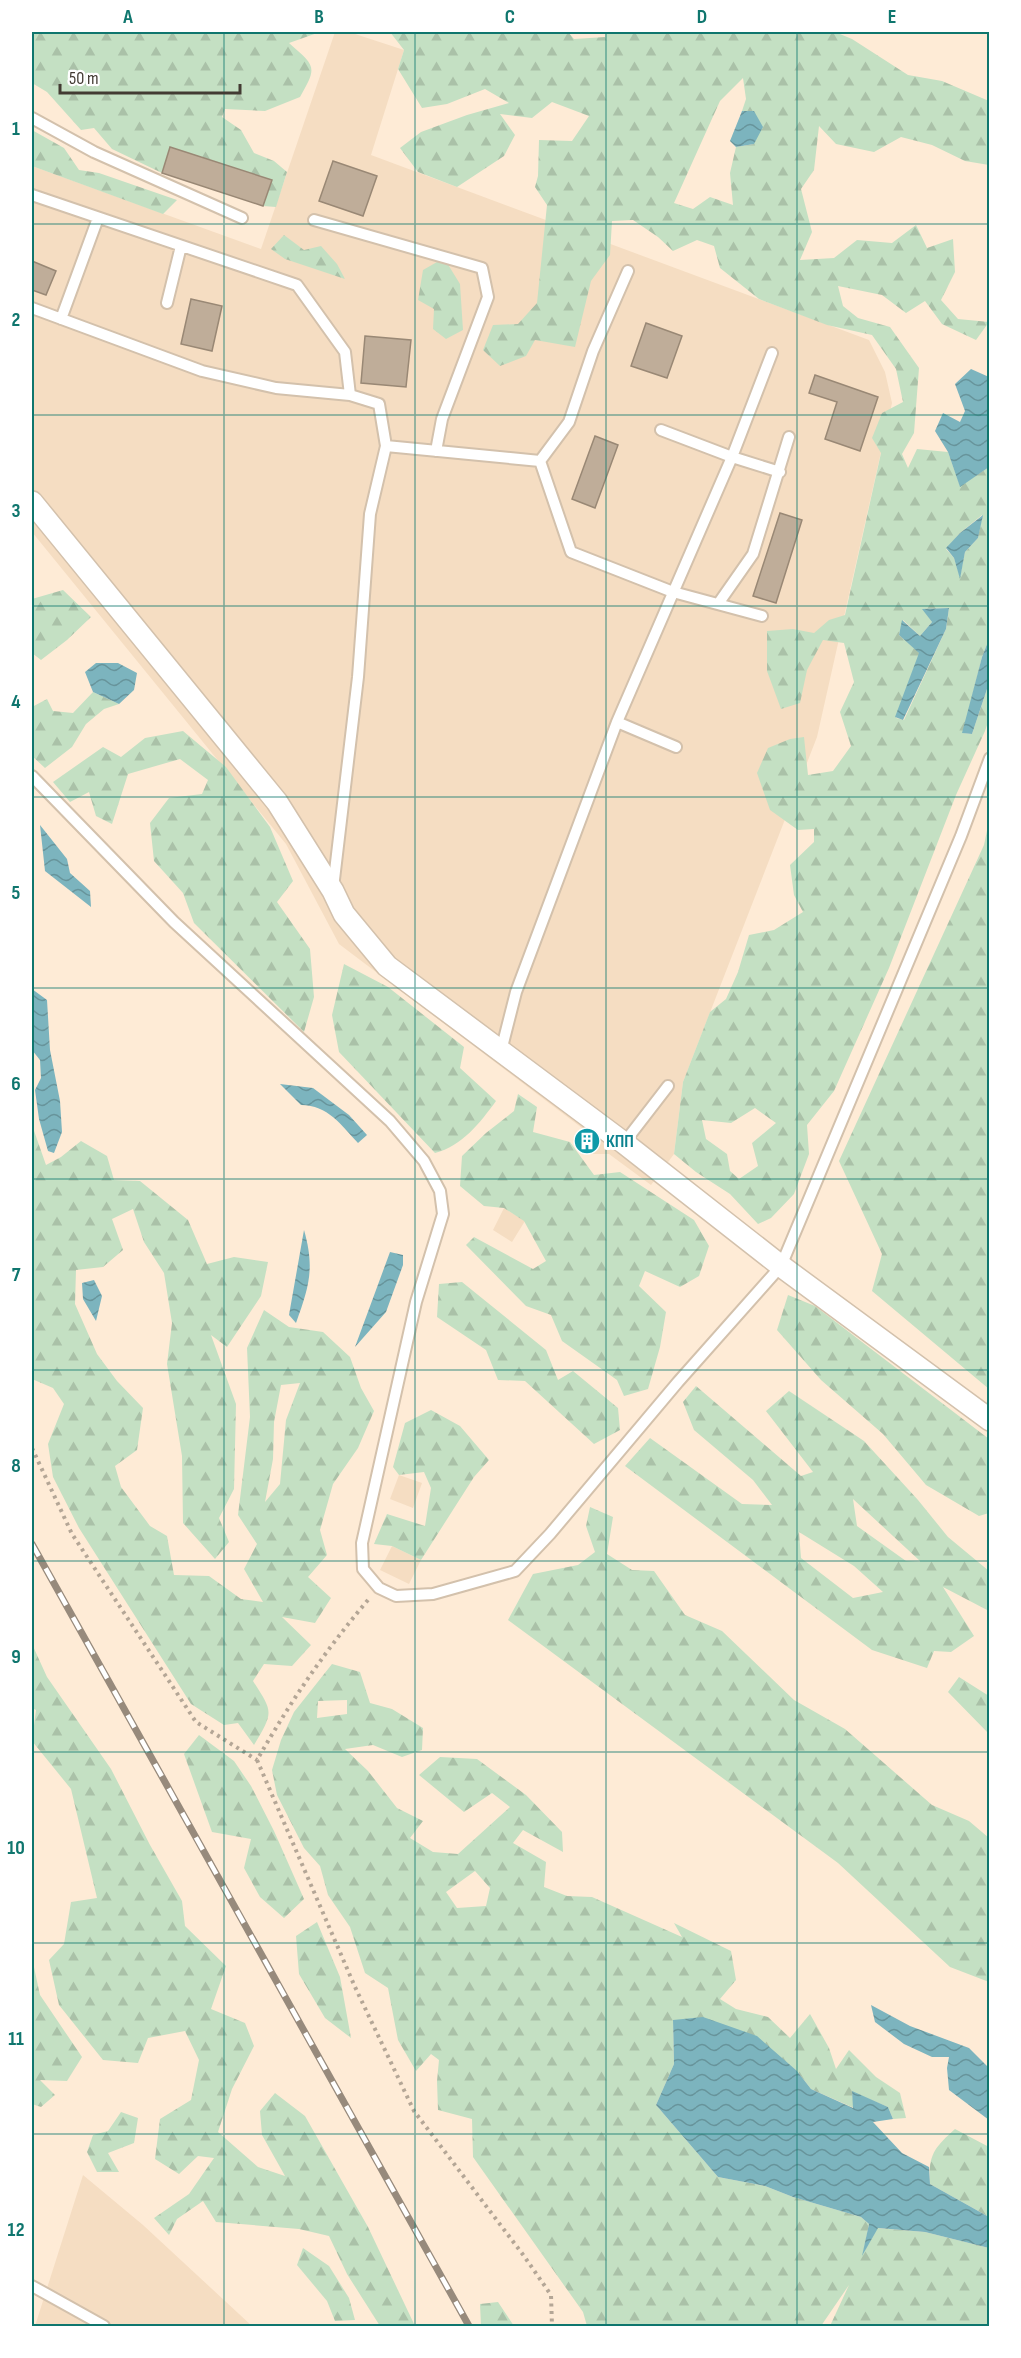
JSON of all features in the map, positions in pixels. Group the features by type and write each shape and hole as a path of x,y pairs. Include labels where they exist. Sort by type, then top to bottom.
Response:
{"street":[{"path":"32,502 277,802 333,891 344,914 387,966 624,1143 782,1266 990,1420"}],"lane":[{"path":"32,118 94,152 242,218"},
{"path":"32,195 297,285 345,352 350,395"},
{"path":"61,320 98,218"},
{"path":"314,220 482,268 488,297 442,419 436,451"},
{"path":"168,303 181,246"},
{"path":"540,461 568,422 593,351 628,271"},
{"path":"32,308 202,371 276,388 350,395 379,404 386,446 370,514 358,676 333,891"},
{"path":"501,1051 516,992 617,722 732,457 772,353"},
{"path":"661,430 732,457 780,472"},
{"path":"718,604 753,554 789,437"},
{"path":"386,446 540,461"},
{"path":"540,461 571,552 673,592 762,616"},
{"path":"617,722 676,747"},
{"path":"32,776 174,922 390,1121 424,1161 440,1191 443,1214 416,1302 362,1544 363,1569 378,1587 396,1596 433,1594 515,1572 550,1534 678,1382 782,1266 962,836 990,758"},
{"path":"624,1143 668,1086"},
{"path":"32,2286 104,2326"}],"path":[{"path":"32,1448 72,1534 196,1722 257,1760 355,1988 414,2111 551,2295 552,2326"},
{"path":"257,1760 290,1703 330,1645 378,1587"}],"shaded area":[{"path":"335,32 349,32 404,50 371,155 869,340 885,372 892,403 817,737 683,1082 674,1154 651,1185 609,1154 591,1154 573,1140 582,1128 339,944 286,844 32,532 32,166 261,249"},
{"path":"504,1208 525,1221 512,1242 493,1230"},
{"path":"399,1475 422,1483 413,1508 390,1499"},
{"path":"392,1546 421,1560 409,1584 380,1570"},
{"path":"83,2175 143,2225 252,2326 35,2326"}],"green space":[{"path":"32,32 320,32 289,43 309,62 311,67 310,79 300,97 265,111 225,109 222,117 241,130 254,153 274,161 287,172 276,207 263,206 272,181 170,148 162,173 112,149 94,128 81,130 47,92 32,83"},
{"path":"390,32 568,32 574,39 605,37 605,32 835,32 852,39 908,75 942,81 989,101 989,165 965,161 932,145 901,137 874,152 836,144 819,126 814,170 801,189 812,232 800,260 834,258 857,240 892,243 916,225 927,248 953,239 955,272 941,300 958,319 989,322 976,340 942,324 925,301 906,313 882,295 838,286 843,306 858,318 890,327 919,368 914,433 902,454 908,468 917,449 948,452 960,486 989,467 989,639 982,657 963,733 972,734 989,683 990,716 956,795 889,968 834,1091 807,1125 809,1154 794,1194 771,1218 758,1224 730,1194 696,1172 674,1154 683,1082 710,1012 726,999 738,972 749,935 774,930 803,912 794,895 790,865 814,842 814,829 798,830 770,810 757,773 768,748 790,739 804,737 808,775 833,771 851,746 840,712 854,682 844,643 823,640 807,670 800,703 781,709 767,671 767,631 793,629 814,633 829,620 845,615 881,453 872,438 882,413 903,402 896,369 872,335 827,325 759,299 720,268 714,246 697,240 673,251 658,237 633,220 612,221 610,255 591,281 575,347 535,340 526,356 500,366 483,350 493,325 518,324 537,303 547,205 535,187 538,176 539,140 572,141 589,116 552,102 532,118 500,114 515,135 504,156 457,187 418,172 400,148 421,132 509,103 485,89 447,104 422,108 398,69 404,50","holes":["743,78 746,99 742,111 754,111 754,144 736,147 730,173 733,205 710,197 693,209 674,203 720,101","982,515 978,538 965,552 960,577 954,558 946,549 960,533","949,608 946,629 904,720 896,718 920,653 899,635 903,620 920,636 932,622 923,609","755,1108 776,1123 752,1143 758,1166 739,1179 730,1171 727,1154 706,1139 702,1120 731,1123"]},
{"path":"32,130 64,148 79,170 99,173 177,200 163,214 32,166"},
{"path":"284,235 304,250 321,246 337,264 345,279 285,259 271,249"},
{"path":"444,258 460,284 463,330 446,339 433,329 434,309 418,300 423,270"},
{"path":"63,590 91,617 41,660 32,653 32,599"},
{"path":"93,692 119,704 104,709 86,724 72,747 45,768 32,756 32,707 47,699 53,711 73,713"},
{"path":"183,731 226,767 270,827 293,881 277,902 310,949 314,997 304,1032 194,923 183,893 154,861 150,823 169,798 202,794 208,780 180,759 128,774 112,824 96,816 89,792 70,802 53,782 103,747 121,757 145,738"},
{"path":"989,821 989,1389 872,1291 882,1254 839,1161 984,845"},
{"path":"344,964 388,987 464,1047 460,1068 496,1101 477,1125 454,1145 435,1153 339,1052 332,1015"},
{"path":"518,1094 537,1107 533,1132 570,1142 594,1175 620,1172 694,1220 709,1246 699,1276 680,1287 645,1271 639,1286 666,1312 660,1347 648,1389 624,1396 617,1380 562,1341 551,1315 526,1306 466,1245 474,1237 533,1269 546,1261 524,1221 504,1208 484,1206 460,1186 462,1156 514,1111"},
{"path":"32,1125 46,1165 61,1157 81,1141 107,1156 114,1180 140,1181 188,1220 207,1264 234,1257 268,1262 261,1296 227,1347 211,1335 236,1404 234,1489 219,1518 229,1542 215,1559 183,1523 182,1456 167,1364 172,1323 164,1273 144,1242 133,1209 112,1219 123,1250 103,1267 76,1270 75,1304 97,1354 117,1381 143,1408 137,1450 115,1466 121,1487 150,1526 167,1536 174,1575 209,1576 241,1599 263,1602 244,1569 257,1544 238,1515 250,1417 247,1348 264,1310 289,1327 323,1332 350,1357 361,1388 374,1411 358,1448 333,1484 320,1530 327,1555 308,1577 331,1598 315,1623 282,1617 311,1645 292,1666 264,1664 253,1681 264,1699 268,1712 268,1718 254,1745 238,1723 224,1725 191,1704 79,1528 53,1477 48,1444 64,1404 53,1388 32,1379","holes":["300,1383 286,1420 280,1484 265,1502 273,1459 274,1422 281,1385"]},
{"path":"462,1282 546,1350 558,1380 573,1371 618,1408 620,1430 594,1444 525,1381 498,1380 486,1350 437,1317 439,1284"},
{"path":"788,1295 815,1306 989,1439 989,1513 979,1516 926,1485 883,1434 821,1380 777,1330"},
{"path":"696,1386 801,1476 813,1472 766,1411 789,1391 864,1441 948,1537 989,1571 989,1611 943,1587 974,1636 951,1652 934,1651 927,1668 872,1650 625,1466 650,1438 742,1504 772,1505 753,1480 694,1430 683,1402","holes":["853,1499 920,1561 920,1562 906,1561 857,1526","799,1532 854,1566 883,1592 853,1598 801,1558"]},
{"path":"431,1410 460,1426 489,1460 474,1477 421,1560 392,1546 374,1544 387,1514 425,1526 431,1488 424,1472 399,1475 393,1467 405,1423"},
{"path":"590,1507 613,1517 607,1554 632,1570 654,1571 685,1615 722,1631 794,1700 845,1729 932,1805 969,1821 989,1838 989,1982 950,1967 838,1863 508,1620 533,1574 578,1565 595,1552 586,1526"},
{"path":"32,1644 47,1677 111,1769 182,1901 185,1926 226,1966 211,2009 245,2023 254,2046 232,2089 218,2132 258,2167 285,2176 262,2135 260,2111 275,2093 305,2116 368,2227 415,2326 380,2326 347,2274 329,2236 299,2229 216,2222 203,2201 177,2219 169,2235 154,2218 189,2194 214,2158 198,2156 179,2174 155,2159 160,2119 191,2100 199,2060 185,2031 148,2038 138,2063 103,2060 59,2005 49,1960 64,1944 71,1902 97,1898 71,1789 32,1741 36,1710 32,1708"},
{"path":"332,1664 360,1672 370,1703 392,1709 423,1728 422,1750 402,1757 373,1745 345,1749 368,1771 397,1808 423,1821 410,1838 433,1852 458,1854 510,1807 492,1793 464,1812 419,1775 440,1757 477,1759 526,1795 562,1832 563,1852 523,1830 513,1843 546,1862 544,1887 567,1896 592,1897 682,1937 674,1923 731,1951 736,1980 720,1999 736,2009 768,2017 790,2038 810,2014 829,2048 836,2069 849,2050 876,2077 900,2093 906,2118 893,2119 888,2107 852,2092 854,2108 811,2089 797,2071 673,2020 674,2064 656,2105 718,2177 765,2186 793,2197 861,2217 869,2224 863,2254 877,2228 925,2232 989,2248 989,2326 830,2326 849,2285 821,2326 587,2326 583,2312 473,2157 472,2119 438,2110 439,2060 431,2054 416,2071 398,2040 388,1988 365,1973 350,1927 328,1895 320,1866 304,1848 277,1795 272,1770 281,1740 294,1712","holes":["347,1700 347,1714 317,1718 318,1701","475,1871 490,1888 486,1906 457,1908 446,1892"]},
{"path":"959,1677 989,1696 989,1734 948,1692"},
{"path":"199,1735 234,1761 251,1786 274,1831 304,1899 284,1918 260,1897 244,1868 251,1839 212,1832 184,1754"},
{"path":"317,1922 340,1977 351,2038 325,2018 299,1974 296,1936"},
{"path":"32,1958 40,1995 82,2057 67,2081 40,2080 55,2095 41,2107 32,2104"},
{"path":"121,2112 138,2118 134,2143 108,2153 119,2172 97,2172 87,2152 93,2135 108,2131"},
{"path":"955,2129 989,2147 989,2217 930,2184 931,2159 937,2147"},
{"path":"303,2248 329,2266 349,2298 355,2320 335,2321 327,2301 297,2265"},
{"path":"498,2302 514,2326 481,2326 480,2304"}],"water":[{"path":"742,111 754,111 763,127 754,144 736,147 730,141"},
{"path":"971,369 989,377 989,467 960,487 948,452 935,431 943,413 960,422 965,411 955,384"},
{"path":"983,515 978,538 965,552 960,579 954,558 946,548 960,533"},
{"path":"949,608 946,629 903,720 895,717 919,653 899,635 902,620 920,636 932,622 922,609"},
{"path":"989,639 989,683 972,734 962,733 982,657"},
{"path":"96,663 118,663 137,673 134,690 119,704 93,692 85,672"},
{"path":"40,825 67,859 70,873 90,891 91,907 45,871"},
{"path":"32,989 47,1000 50,1050 60,1101 62,1132 54,1153 48,1151 39,1119 35,1090 41,1078 40,1060 32,1050"},
{"path":"280,1084 313,1088 349,1115 367,1135 358,1143 333,1117 319,1108 301,1105"},
{"path":"304,1230 310,1267 307,1288 296,1323 289,1315"},
{"path":"390,1252 403,1255 403,1265 386,1312 355,1347"},
{"path":"94,1280 102,1296 96,1321 83,1299 82,1283"},
{"path":"871,2005 910,2026 969,2048 989,2068 989,2120 949,2090 947,2068 949,2057 932,2057 904,2044 875,2022"},
{"path":"703,2017 757,2036 797,2071 811,2089 853,2108 852,2091 888,2107 893,2119 873,2122 902,2153 929,2167 930,2184 989,2217 989,2248 925,2232 878,2228 862,2256 869,2224 861,2217 793,2197 765,2186 718,2177 656,2105 674,2064 673,2020"}],"building":[{"path":"170,147 272,180 263,206 162,173"},
{"path":"333,161 377,176 363,216 319,201"},
{"path":"32,261 56,271 46,295 32,290"},
{"path":"191,299 222,306 212,351 181,344"},
{"path":"646,323 682,336 667,378 631,366"},
{"path":"365,336 411,340 406,387 361,383"},
{"path":"815,375 878,397 860,451 825,439 837,402 809,393"},
{"path":"595,436 618,445 595,508 572,499"},
{"path":"780,513 802,520 776,603 753,596"}],"railway":[{"path":"32,1544 469,2326"}],"place":[{"name":"КПП","path":"587,1141"}]}
